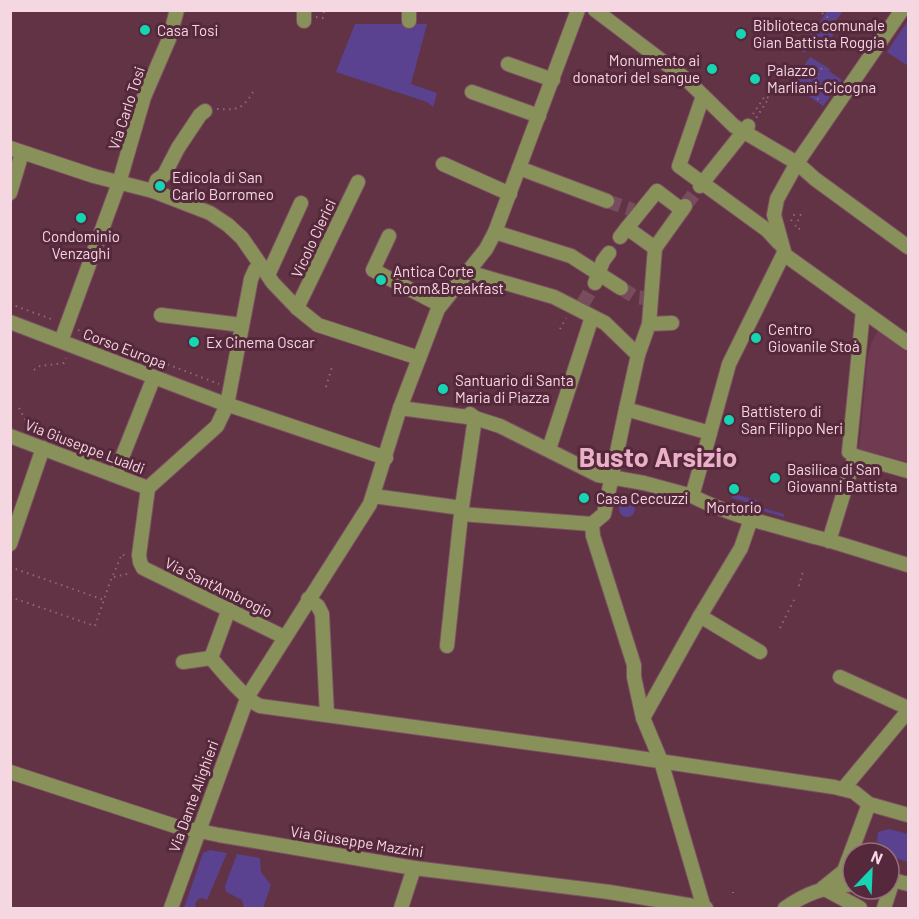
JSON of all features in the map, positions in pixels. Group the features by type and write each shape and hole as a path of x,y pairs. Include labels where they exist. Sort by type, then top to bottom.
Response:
{"street":[{"name":"Via Carlo Tosi","path":"61,341 119,183 144,97 170,39 177,10"},
{"name":"Via Dante Alighieri","path":"171,909 248,696 373,496 400,408 440,304 468,272 496,233 579,10"},
{"path":"595,10 686,79 734,126 748,125 815,179 909,247"},
{"path":"758,224 794,161 902,10"},
{"path":"508,64 553,80"},
{"path":"472,92 539,116"},
{"path":"703,96 679,166 701,185 758,224 789,258 909,343"},
{"path":"153,191 157,180 164,175 178,148 205,111"},
{"path":"701,185 748,125"},
{"path":"10,193 16,151 119,183 153,191 220,219 242,238 264,270 297,308 322,327 419,358"},
{"path":"692,496 729,364 782,248 775,207 794,161"},
{"path":"443,164 510,194"},
{"path":"519,168 607,201"},
{"name":"Vicolo Clerici","path":"297,308 357,182"},
{"path":"373,496 461,511 592,524 604,514 604,477 626,406 638,355 649,324 648,299 655,248 684,208 657,191 636,211 624,232 655,248"},
{"path":"264,270 301,203"},
{"path":"496,233 571,256 597,278 621,288"},
{"path":"389,236 373,270 440,304"},
{"path":"597,278 609,253"},
{"path":"136,567 148,488 218,426 227,405 251,279 255,270 264,270"},
{"path":"468,272 554,297 580,308 605,323 638,355"},
{"path":"829,540 852,454 863,311"},
{"path":"161,315 242,325"},
{"path":"549,449 592,317"},
{"name":"Corso Europa","path":"10,322 227,405 386,458"},
{"path":"649,324 672,323"},
{"path":"115,475 154,377"},
{"path":"626,406 711,429"},
{"path":"400,408 473,416 500,426 604,477 644,483 692,496 714,507 751,519 909,565"},
{"path":"447,646 473,416"},
{"name":"Via Giuseppe Lualdi","path":"17,434 43,448 148,488"},
{"path":"10,544 43,448"},
{"path":"852,454 909,471"},
{"path":"643,718 741,548 751,519"},
{"path":"592,524 593,536 634,665 634,677 643,718 661,761 705,908"},
{"name":"Via Sant'Ambrogio","path":"136,567 229,609 284,638"},
{"path":"308,599 318,606 322,614 327,714"},
{"path":"212,658 229,609"},
{"path":"700,616 760,652"},
{"path":"183,662 212,658"},
{"path":"212,658 231,682 260,706 661,761 843,789 858,794 869,804 890,812 909,815"},
{"path":"840,677 909,710 843,789"},
{"name":"Via Giuseppe Mazzini","path":"10,772 176,826 198,831 414,868 609,892 705,908"},
{"path":"856,841 869,804"},
{"path":"864,820 876,813 890,812"},
{"path":"401,909 414,868"},
{"path":"823,888 841,875"},
{"path":"785,909 807,894 823,888 841,886"},
{"path":"823,888 860,909"}],"path":[{"path":"822,13 849,33"},
{"path":"806,90 824,64"},
{"path":"780,76 782,72 826,105"},
{"path":"205,111 239,108 245,104 253,92"},
{"path":"748,125 770,98 768,97 771,92"},
{"path":"800,229 795,227 801,214"},
{"path":"10,304 223,386 227,405"},
{"path":"34,370 40,366 64,363 66,357"},
{"path":"326,387 332,367"},
{"path":"17,434 27,423 19,408"},
{"path":"10,597 95,626 122,554 136,567 125,574 114,577"},
{"path":"10,567 104,600"},
{"path":"799,586 803,571"},
{"path":"780,628 796,596"}],"shaded area":[{"path":"828,10 843,11 831,27 836,31 826,45 815,38 805,53 800,50"},
{"path":"908,20 908,66 887,52"},
{"path":"355,24 427,24 411,84 437,93 433,107 427,102 336,72"},
{"path":"810,57 830,69 829,71 842,80 823,106 791,84"},
{"path":"878,331 908,353 908,462 859,449 868,355"},
{"path":"733,494 757,500 756,506 784,514 784,517 746,506 744,501 732,498"},
{"path":"627,501 635,509 627,517 619,509"},
{"path":"889,829 908,834 908,862 901,860 901,841 877,841 878,832"},
{"path":"210,850 227,853 207,900 198,899 195,904 196,908 184,908 203,853"},
{"path":"237,854 260,858 261,872 271,885 263,908 244,908 242,900 226,892 225,886"}],"tunnel":[{"path":"685,206 700,186"},
{"path":"607,201 633,210"},
{"path":"582,305 595,283"},
{"path":"621,288 635,297 645,298"}],"place":[{"name":"Casa Tosi","path":"145,30"},
{"name":"Biblioteca comunale Gian Battista Roggia","path":"741,34"},
{"name":"Monumento ai donatori del sangue","path":"712,69"},
{"name":"Palazzo Marliani-Cicogna","path":"755,79"},
{"name":"Edicola di San Carlo Borromeo","path":"160,186"},
{"name":"Condominio Venzaghi","path":"81,218"},
{"name":"Antica Corte Room&Breakfast","path":"381,280"},
{"name":"Centro Giovanile Stoà","path":"756,338"},
{"name":"Ex Cinema Oscar","path":"194,342"},
{"name":"Santuario di Santa Maria di Piazza","path":"443,389"},
{"name":"Battistero di San Filippo Neri","path":"729,420"},
{"name":"Basilica di San Giovanni Battista","path":"775,478"},
{"name":"Mortorio","path":"734,489"},
{"name":"Casa Ceccuzzi","path":"584,498"}],"district":[{"name":"Busto Arsizio","path":"658,456"}]}
